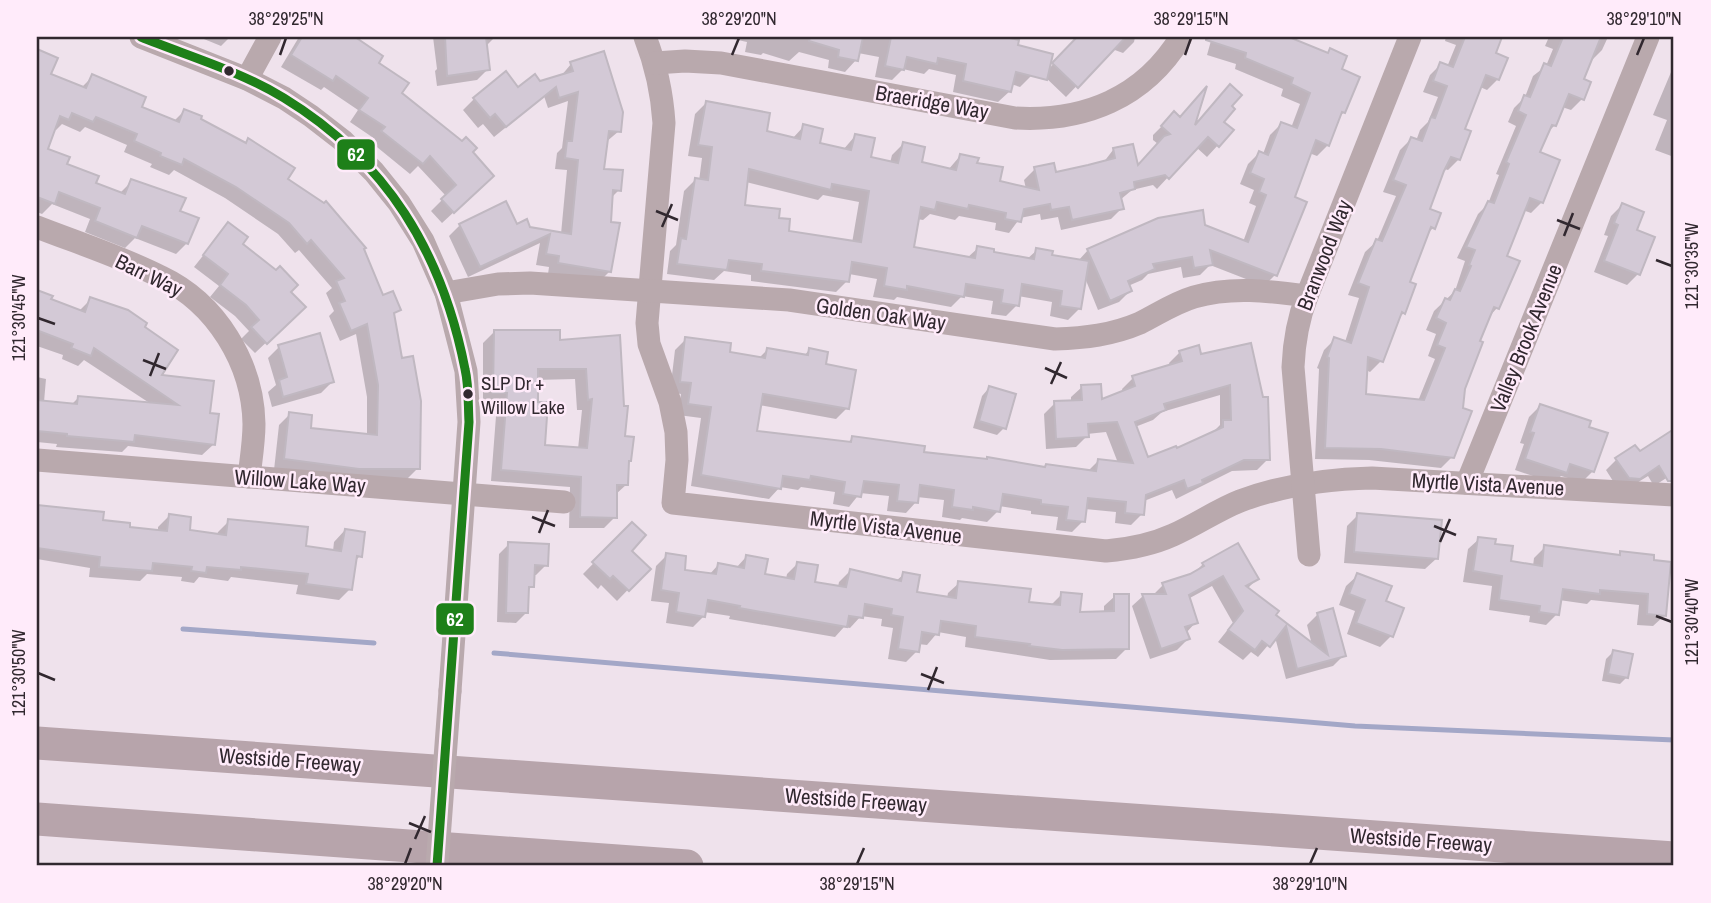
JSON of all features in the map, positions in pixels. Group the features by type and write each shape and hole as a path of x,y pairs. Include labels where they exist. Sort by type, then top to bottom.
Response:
{"highway":[{"name":"Westside Freeway","path":"44,743 1665,857"},
{"path":"43,820 687,866"}],"street":[{"path":"141,37 247,79 284,98 342,140 374,172 399,203 423,242 446,293 466,371 469,422 438,866"},
{"path":"247,79 270,37"},
{"path":"645,37 655,63 662,95 664,123 649,290"},
{"name":"Braeridge Way","path":"655,63 720,63 1015,118 1038,119 1065,117 1093,110 1119,98 1164,61 1181,37"},
{"name":"Branwood Way","path":"1303,483 1293,367 1296,335 1307,296 1410,37"},
{"name":"Valley Brook Avenue","path":"1467,483 1648,37"},
{"name":"Barr Way","path":"37,227 162,277 201,303 230,340 243,365 251,394 254,422 249,477"},
{"name":"Golden Oak Way","path":"446,293 498,284 530,283 649,290 799,302 1055,339 1089,338 1116,332 1195,297 1228,290 1258,290 1307,296"},
{"name":"Myrtle Vista Avenue","path":"649,290 649,344 670,402 676,432 677,460 673,503 1106,551 1157,542 1239,502 1278,488 1303,483 1372,478 1674,495"},
{"name":"Willow Lake Way","path":"37,460 564,502"},
{"path":"1303,483 1309,555"}],"building":[{"path":"302,37 355,37 383,56 379,63 409,83 402,93 462,141 466,137 477,148 473,152 494,176 454,213 441,199 456,185 430,156 423,164 381,131 385,127 359,110 368,98 336,76 333,81 291,55"},
{"path":"445,37 486,37 490,70 447,76"},
{"path":"810,37 863,37 858,61 838,57 839,50 809,41"},
{"path":"891,37 1005,37 1019,40 1018,45 1053,54 1047,80 1016,72 1011,92 963,81 966,64 938,58 937,64 907,57 904,70 885,66"},
{"path":"1077,37 1126,37 1078,88 1052,63"},
{"path":"1206,37 1289,37 1328,53 1330,48 1347,56 1342,69 1360,77 1329,146 1316,140 1295,197 1307,202 1277,276 1210,250 1213,265 1194,268 1192,257 1153,264 1155,269 1128,281 1132,291 1110,301 1087,249 1158,218 1203,210 1205,225 1248,242 1266,195 1259,192 1264,179 1250,173 1259,151 1268,155 1281,122 1297,128 1310,93 1291,84 1293,78 1245,58 1246,53 1206,40"},
{"path":"1465,37 1502,37 1496,53 1508,58 1499,80 1486,75 1465,129 1471,131 1460,160 1451,157 1444,171 1430,209 1441,213 1435,229 1431,227 1410,282 1416,284 1383,362 1368,357 1366,394 1424,400 1445,348 1437,345 1446,323 1436,318 1445,298 1450,300 1455,289 1460,291 1471,266 1469,265 1475,250 1466,247 1488,201 1494,203 1509,164 1506,162 1526,115 1518,111 1524,95 1530,97 1544,63 1551,66 1563,37 1601,37 1584,79 1591,82 1584,100 1569,94 1556,126 1552,125 1540,152 1560,160 1543,203 1530,198 1507,256 1520,261 1499,309 1494,307 1480,341 1483,342 1465,389 1463,408 1472,411 1454,458 1381,449 1325,448 1327,357 1334,337 1351,343 1369,287 1358,283 1376,239 1382,241 1406,185 1393,180 1411,137 1422,141 1431,117 1435,118 1447,86 1433,81 1440,62 1453,67"},
{"path":"37,49 58,58 51,74 86,88 92,74 146,97 142,107 179,122 184,109 202,116 201,119 246,143 248,138 295,168 288,179 324,203 326,201 366,248 364,249 383,295 393,291 401,310 394,313 402,358 413,356 421,401 420,469 359,469 284,459 289,412 312,415 311,428 377,435 378,385 367,324 351,331 339,303 345,301 336,281 344,278 311,240 307,244 289,223 236,187 184,159 182,165 134,141 137,134 96,117 93,122 72,113 69,120 60,116 48,149 70,157 67,164 99,176 96,183 125,194 131,179 186,198 180,211 199,218 188,244 142,226 137,238 95,221 100,208 59,192 55,204 37,197"},
{"path":"604,51 623,112 621,132 609,131 604,169 623,170 621,191 613,190 611,222 620,223 611,272 558,263 559,256 546,254 550,234 480,267 459,224 506,201 517,224 527,219 530,227 571,234 578,160 565,158 567,141 572,141 578,92 559,98 556,87 506,127 495,114 490,118 473,98 506,71 518,87 535,74 540,81 573,71 570,62"},
{"path":"1230,84 1242,95 1232,106 1235,109 1224,122 1234,130 1219,147 1208,137 1169,179 1165,175 1134,182 1135,189 1120,193 1124,209 1072,220 1069,207 1051,210 1050,204 1024,209 1021,222 1005,219 1006,213 969,205 968,209 937,202 935,210 921,207 914,247 975,258 977,246 1034,259 1036,248 1053,251 1052,255 1089,261 1081,309 1060,306 1062,291 1022,284 1019,306 1001,303 1003,290 966,284 964,297 907,286 907,290 884,286 887,268 852,262 849,282 761,271 762,264 729,260 727,270 677,264 681,238 686,239 695,178 708,180 712,147 698,145 706,101 770,113 767,131 800,139 803,124 823,129 820,143 851,150 855,134 875,138 871,157 898,163 903,142 925,147 922,162 956,170 960,154 979,158 977,163 1003,167 1000,181 1039,190 1034,167 1054,163 1056,172 1088,165 1115,158 1113,148 1133,144 1138,165 1164,136 1170,134 1161,126 1174,111 1180,117 1207,86 1195,125","holes":["749,169 831,190 832,184 869,191 861,242 789,231 790,219 779,218 780,209 745,205"]},
{"path":"1622,203 1644,212 1637,230 1655,237 1640,275 1604,261 1618,225 1614,223"},
{"path":"228,222 248,237 243,244 276,270 280,266 298,285 291,292 306,307 267,344 251,327 259,320 246,305 220,285 228,274 203,255"},
{"path":"37,290 53,296 51,299 85,312 90,297 128,310 147,323 145,327 178,350 162,375 214,381 210,413 219,414 215,445 135,435 134,442 37,431 37,400 77,404 78,396 178,405 94,348 91,356 71,348 73,344 39,331 37,334"},
{"path":"494,330 560,330 560,340 620,335 624,406 628,406 625,436 634,437 628,485 617,485 617,518 580,517 581,477 501,470 507,393 493,393","holes":["538,369 586,369 588,400 592,399 587,448 545,445 548,402 538,402"]},
{"path":"320,333 334,382 283,397 279,380 287,377 278,345"},
{"path":"685,337 731,343 730,352 765,358 767,348 808,355 809,348 828,352 826,364 856,370 849,409 763,394 757,431 851,442 852,436 925,446 924,452 1096,471 1098,459 1133,463 1117,422 1088,424 1089,437 1056,439 1054,401 1082,400 1081,385 1101,384 1102,399 1135,386 1132,376 1182,361 1179,351 1199,345 1201,354 1251,343 1263,397 1268,397 1270,460 1244,460 1187,489 1184,480 1146,495 1144,515 1125,513 1126,502 1088,498 1085,522 1066,520 1068,507 1041,504 1041,500 1003,494 1000,512 973,507 973,510 952,507 954,490 920,485 918,503 897,501 899,485 864,481 861,497 843,494 845,482 811,476 810,480 783,476 781,489 701,475 711,407 688,404 691,383 680,382","holes":["1230,385 1231,420 1223,420 1223,427 1177,448 1176,446 1148,457 1135,422 1166,410 1164,404"]},
{"path":"989,386 1016,394 1006,429 979,421"},
{"path":"1540,404 1591,421 1589,427 1608,433 1594,472 1570,464 1567,473 1525,459 1534,433 1530,432"},
{"path":"1674,429 1674,481 1668,481 1659,466 1640,479 1629,478 1615,458 1635,445 1640,451"},
{"path":"37,505 104,512 103,520 130,523 130,527 167,531 169,514 191,517 190,530 226,535 228,519 308,527 306,546 341,551 345,529 365,532 362,557 357,556 352,590 306,584 308,574 241,567 241,570 207,567 206,573 191,571 192,567 153,563 152,571 99,567 100,557 37,548"},
{"path":"1357,513 1442,520 1438,559 1354,552"},
{"path":"632,522 646,535 632,551 651,569 629,591 613,576 610,579 592,562"},
{"path":"1478,537 1496,539 1495,544 1513,546 1511,561 1542,566 1544,545 1620,555 1620,551 1654,555 1654,560 1671,562 1666,616 1647,614 1648,594 1600,590 1600,594 1563,589 1559,615 1539,612 1540,606 1499,600 1502,576 1473,571"},
{"path":"508,542 549,544 548,566 535,565 534,587 529,587 528,613 506,613"},
{"path":"1238,543 1259,579 1246,586 1279,611 1276,615 1328,655 1317,613 1333,608 1346,656 1297,669 1286,626 1270,647 1262,641 1255,650 1228,630 1243,611 1223,576 1189,595 1198,623 1185,627 1190,639 1161,649 1142,594 1166,594 1162,583 1190,574 1204,566 1202,563"},
{"path":"666,553 686,556 685,570 716,574 718,563 744,568 746,555 768,559 765,574 794,579 797,562 818,565 815,582 846,587 850,569 901,581 903,572 920,575 917,592 956,598 958,581 1031,589 1029,602 1060,605 1061,592 1082,594 1080,612 1114,611 1114,594 1129,594 1129,649 1062,650 1029,646 1030,644 975,637 976,626 941,621 939,635 922,632 919,652 898,649 903,617 891,615 892,609 865,604 863,618 849,616 847,627 708,600 705,617 676,612 679,593 661,590"},
{"path":"1357,573 1392,586 1386,601 1404,608 1393,637 1356,623 1365,600 1349,594"},
{"path":"1613,650 1633,654 1628,678 1608,674"}],"waterway":[{"path":"183,629 374,643"},
{"path":"494,653 1355,726 1674,740"}],"transit line":[{"name":"62","path":"141,37 214,64 267,88 320,123 352,150 405,213 442,286 465,369 469,422 437,866"}],"place":[{"name":"SLP Dr + Willow Lake","path":"468,394"}]}
